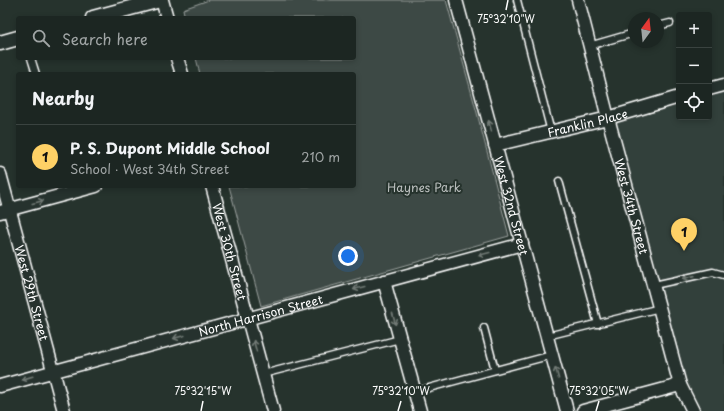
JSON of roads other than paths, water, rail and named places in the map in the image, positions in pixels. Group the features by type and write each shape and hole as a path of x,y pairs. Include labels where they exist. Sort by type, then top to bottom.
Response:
{"street":[{"path":"101,16 161,0 166,16"},
{"name":"West 32nd Street","path":"456,0 567,411"},
{"name":"West 34th Street","path":"578,0 608,118 680,385 692,411"},
{"path":"0,43 16,39"},
{"path":"178,60 182,72"},
{"path":"712,88 724,85"},
{"name":"Franklin Place","path":"495,145 608,118 676,98"},
{"name":"West 29th Street","path":"0,174 5,211 64,411"},
{"path":"5,211 68,190 82,188"},
{"name":"West 30th Street","path":"213,188 273,411"},
{"name":"North Harrison Street","path":"0,386 522,244"},
{"path":"384,281 420,411"},
{"path":"583,411 680,385"}],"lane":[{"path":"517,0 551,132"},
{"path":"664,24 670,23"},
{"path":"589,46 628,35"},
{"path":"32,60 35,72"},
{"path":"559,181 598,324"},
{"path":"654,285 713,272 724,275"},
{"path":"547,336 660,308"},
{"path":"484,328 494,370"},
{"path":"263,374 400,338"},
{"path":"414,392 552,355"}],"place":[{"name":"P. S. Dupont Middle School","path":"684,251"}],"park label":[{"name":"Haynes Park","path":"424,187"}]}
